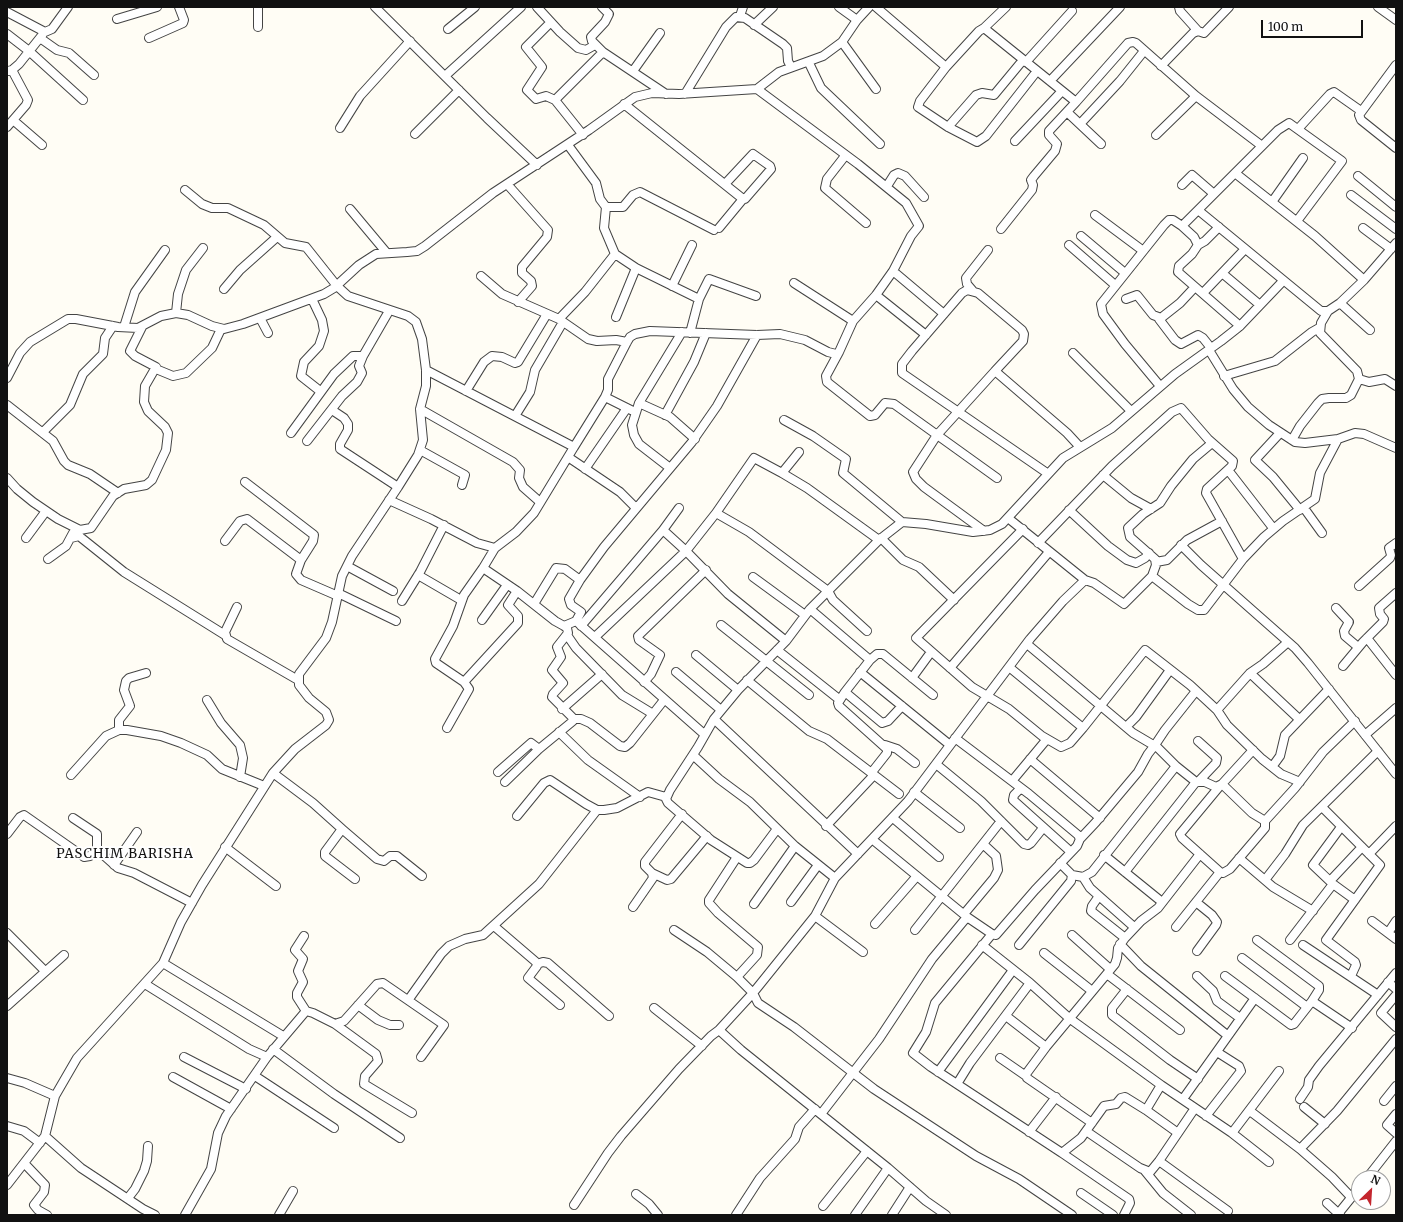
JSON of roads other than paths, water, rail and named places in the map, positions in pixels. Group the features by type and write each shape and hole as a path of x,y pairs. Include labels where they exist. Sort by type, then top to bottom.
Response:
{"street":[{"path":"7,128 26,105 28,100 9,71 43,35 52,29 67,7"},
{"path":"117,19 157,7"},
{"path":"149,38 183,22 179,7"},
{"path":"258,7 258,27"},
{"path":"375,7 458,90 537,165"},
{"path":"448,29 475,7"},
{"path":"445,76 521,7"},
{"path":"537,7 578,48 586,50 595,45"},
{"path":"602,7 609,14 605,22 591,37 595,45 603,52 633,70 667,94"},
{"path":"740,16 742,7"},
{"path":"754,25 773,7"},
{"path":"839,7 857,20"},
{"path":"7,378 24,348 58,324 68,319 76,319 124,328 142,327 161,316 176,313 188,315 222,328 232,327 260,318 312,299 337,286 368,258 376,254 386,252 412,252 425,246 507,184 583,135 639,94 652,92 685,94 757,89 779,72 790,67 808,63 823,56 842,42 857,20 869,7"},
{"path":"876,7 940,64 946,66"},
{"path":"1006,7 984,28 979,30 946,66 918,104 921,109 948,127 970,140 977,142 982,140 1037,70"},
{"path":"1050,81 1120,7"},
{"path":"1179,7 1180,11 1198,31 1202,33 1206,32 1228,7"},
{"path":"1378,7 1396,20"},
{"path":"948,127 976,96 982,93 992,96 994,95 1072,11"},
{"path":"7,12 43,35 58,50 69,53 94,75"},
{"path":"740,16 787,48 790,67"},
{"path":"685,94 726,27 732,20 740,16"},
{"path":"551,22 526,47 542,67 529,85 528,92 536,99 552,99 603,52"},
{"path":"984,28 1076,102"},
{"path":"1161,66 1198,31"},
{"path":"633,70 660,33"},
{"path":"7,34 29,51 83,100"},
{"path":"340,128 360,96 410,41"},
{"path":"842,42 876,89"},
{"path":"1001,229 1032,190 1033,185 1031,180 1055,151 1057,144 1049,135 1048,130 1067,112 1128,43 1133,42 1196,96 1262,146"},
{"path":"1080,124 1120,81 1144,51"},
{"path":"808,63 821,88 880,144"},
{"path":"1395,146 1359,117 1361,111 1396,65"},
{"path":"757,89 887,186 906,203 919,226 911,236 893,271 876,295 853,321 825,380 868,415 872,416 885,403 892,403 997,478"},
{"path":"415,134 458,90"},
{"path":"542,90 552,99 583,135"},
{"path":"1015,141 1062,91"},
{"path":"1298,129 1330,94 1334,92 1361,111"},
{"path":"1156,135 1196,96"},
{"path":"624,104 743,199"},
{"path":"1067,112 1101,144"},
{"path":"13,120 42,145"},
{"path":"1182,226 1234,173 1286,124 1292,124 1342,161 1297,222"},
{"path":"568,145 593,177 599,191 600,199 606,207 604,228 615,254 636,268 699,299"},
{"path":"606,207 623,207 633,195 640,192 716,229 771,169 770,166 753,154 725,184"},
{"path":"845,156 827,178 825,188 866,223"},
{"path":"1272,202 1303,158"},
{"path":"887,186 894,175 898,173 905,176 924,196"},
{"path":"1234,173 1297,222 1364,280"},
{"path":"1182,185 1192,175 1214,194"},
{"path":"1358,176 1396,207"},
{"path":"507,184 548,230 547,237 522,267 522,272 531,281 532,286 518,302"},
{"path":"7,1185 42,1139 55,1096 77,1058 163,964 181,922 225,847 264,786 295,749 320,730 329,720 326,712 301,690 298,680 299,674 326,638 332,622 338,594 347,566 420,450 424,433 420,409 426,386 426,370 422,339 416,322 408,316 355,300 337,286 309,249 304,246 285,243 264,225 228,208 207,207 185,190"},
{"path":"1351,195 1396,229"},
{"path":"350,209 386,252"},
{"path":"1198,210 1315,308 1321,311 1328,311"},
{"path":"1095,215 1142,250"},
{"path":"1160,386 1125,344 1103,314 1100,304 1142,250 1169,220 1173,220 1182,226 1194,237 1198,245"},
{"path":"1219,227 1205,241 1198,245 1195,251 1178,269 1180,274 1240,326"},
{"path":"1224,376 1274,361 1319,328 1328,311 1340,303 1364,280 1394,246 1363,228"},
{"path":"1081,236 1125,273"},
{"path":"224,289 240,270 277,237"},
{"path":"672,286 692,245"},
{"path":"1069,245 1115,285"},
{"path":"176,313 178,294 186,270 203,248"},
{"path":"1202,293 1245,249"},
{"path":"124,328 135,292 165,250"},
{"path":"984,531 924,487 914,475 915,466 937,435 1023,341 1024,334 1022,330 991,303 973,291 967,284 966,278 988,250"},
{"path":"515,416 530,392 535,370 561,320 615,254"},
{"path":"616,317 636,268"},
{"path":"893,271 944,314"},
{"path":"1222,273 1260,305"},
{"path":"480,276 502,294 561,320 588,339 627,342"},
{"path":"670,468 639,444 636,439 632,425 639,403 686,333 707,281 711,279 756,296"},
{"path":"784,420 813,436 846,459 843,473 902,522 926,524 973,532 984,531 1002,524 1047,473 1063,458 1079,446 1112,428 1160,386 1240,326 1283,281"},
{"path":"794,283 853,321"},
{"path":"1159,319 1164,317 1195,287"},
{"path":"973,291 967,290 944,314 902,364 902,373 1047,473"},
{"path":"876,295 926,335"},
{"path":"1126,299 1137,295 1179,343 1183,344 1198,335 1206,342 1224,376 1248,407 1280,433 1292,440 1305,443 1338,439 1355,433 1364,434 1396,448"},
{"path":"312,299 322,320 324,331 319,346 304,362 301,376 320,391"},
{"path":"1340,303 1370,330"},
{"path":"307,441 360,377 362,371 359,366 363,356 389,311"},
{"path":"466,392 484,362 492,356 502,357 514,363 518,362 547,314"},
{"path":"260,318 268,333"},
{"path":"43,432 70,405 83,374 100,358 105,338 113,326"},
{"path":"142,327 130,351 156,368 173,376 186,373 208,352 222,328"},
{"path":"1292,440 1300,426 1322,399 1346,398 1351,395 1359,379 1357,371 1321,336 1319,328"},
{"path":"447,728 469,689 464,682 435,662 456,618 461,600 495,548 516,532 534,513 605,397 608,390 608,379 632,335 650,330 686,333 757,335 780,334 796,336 813,343 832,354 839,352"},
{"path":"665,415 694,362 706,333"},
{"path":"578,623 581,612 570,605 569,599 580,580 604,547 695,438 717,406 757,335"},
{"path":"1073,353 1131,411"},
{"path":"291,433 320,391 334,374 353,356 363,356"},
{"path":"7,478 26,497 46,511 75,528 86,530 91,528 110,499 124,489 146,485 149,483 155,474 166,450 168,433 165,427 148,412 144,402 145,386 156,368"},
{"path":"426,370 574,447"},
{"path":"995,371 1067,433 1079,446"},
{"path":"1359,379 1369,382 1385,379 1396,386"},
{"path":"605,397 635,412"},
{"path":"639,403 676,421 695,438"},
{"path":"7,405 53,441 64,461 68,465 90,474 118,493"},
{"path":"585,468 627,408"},
{"path":"1038,542 1103,475 1178,408 1183,409 1212,443 1233,461 1233,465 1206,491 1243,559"},
{"path":"420,409 513,462 520,470 519,478 523,487 540,502"},
{"path":"332,410 344,418 348,424 348,430 340,444 340,449 398,487"},
{"path":"1280,433 1255,460 1273,477 1322,533"},
{"path":"1152,576 1200,611 1206,608 1243,559 1273,528 1302,509 1314,499 1320,474 1338,439"},
{"path":"1156,562 1149,553 1130,537 1127,532 1130,525 1164,499 1171,486 1193,459 1212,443"},
{"path":"420,450 465,475 462,485"},
{"path":"782,473 799,452"},
{"path":"568,457 620,492 636,508"},
{"path":"595,637 686,551 716,513 754,458 807,488 880,539 903,560 919,567 954,600"},
{"path":"1228,470 1273,528"},
{"path":"1103,475 1131,498 1151,509"},
{"path":"245,482 314,535 313,541 296,569 297,577 396,621"},
{"path":"389,500 444,525 477,543 495,548"},
{"path":"564,626 578,623 663,530 679,508"},
{"path":"1069,510 1108,546 1127,560 1136,563 1145,558 1149,553"},
{"path":"26,538 46,511"},
{"path":"716,513 749,532 828,591 829,595 837,604 867,631"},
{"path":"1008,518 1085,580 1094,583 1124,604 1152,576 1156,562"},
{"path":"226,541 240,521 247,519 301,560"},
{"path":"1156,562 1167,560 1181,545 1197,533 1222,521"},
{"path":"777,829 750,863 738,857 707,836 668,803 666,797 694,755 704,734 714,719 738,690 786,641 808,612 828,591 880,539 902,522"},
{"path":"402,601 418,575 444,525"},
{"path":"48,559 66,546 75,528"},
{"path":"1023,529 916,638 931,652 972,687 1009,709 1047,739 1061,747 1066,746 1083,728 1145,650 1196,691 1216,710 1227,725 1272,767 1300,782"},
{"path":"663,530 706,570 728,594 786,641"},
{"path":"71,538 79,536 124,572 225,636 236,646 252,652 298,680"},
{"path":"1359,586 1390,558 1391,555 1389,548 1396,543"},
{"path":"1181,545 1288,642 1308,663 1378,752 1393,763 1396,774"},
{"path":"950,668 1049,552"},
{"path":"347,566 393,591"},
{"path":"483,568 564,626 568,630 567,635 576,648 628,700 653,714"},
{"path":"534,604 556,568 564,569 580,580"},
{"path":"644,682 651,674 660,655 639,640 638,636 706,570"},
{"path":"418,575 461,600"},
{"path":"753,577 808,612 870,660"},
{"path":"574,1205 621,1136 660,1089 714,1033 719,1030 753,993 815,916 835,878 873,840 914,792 1027,644 1063,600 1085,580"},
{"path":"482,620 507,585"},
{"path":"464,682 518,623 518,616 508,605 517,591"},
{"path":"1343,666 1358,647 1384,621 1379,608 1396,593"},
{"path":"225,636 225,632 237,607"},
{"path":"1336,608 1349,622 1344,631 1345,636 1358,647"},
{"path":"578,623 704,734"},
{"path":"721,625 809,695"},
{"path":"567,635 556,647 561,657 552,668 563,683 552,695 553,700 573,719 581,719 590,723 620,746 625,747 630,743 664,700"},
{"path":"1367,638 1396,676"},
{"path":"1216,710 1250,673 1264,664 1288,642"},
{"path":"1027,644 1138,737 1155,745 1176,766 1197,782 1220,785 1252,813 1265,820"},
{"path":"777,650 840,700"},
{"path":"912,678 931,652"},
{"path":"915,763 897,748 885,745 842,710 839,706 840,700 860,672 877,654 883,654 933,695"},
{"path":"696,655 738,690"},
{"path":"1009,667 1083,728"},
{"path":"1126,726 1136,717 1170,670"},
{"path":"119,730 119,720 130,706 124,690 126,681 129,678 146,672"},
{"path":"676,672 721,710"},
{"path":"860,672 950,745"},
{"path":"1250,673 1299,719"},
{"path":"562,708 602,674"},
{"path":"747,680 809,731 826,739 900,794"},
{"path":"1272,767 1280,756 1285,735 1329,689"},
{"path":"873,840 966,915 992,934 998,934 1035,890 1077,846 1080,839 1100,818 1138,772 1165,730 1196,691"},
{"path":"845,692 882,723 888,721 902,706"},
{"path":"207,700 220,723 240,745 243,758 240,777"},
{"path":"1365,735 1396,708"},
{"path":"505,782 539,749 572,723 573,719"},
{"path":"714,719 760,761 826,826 858,854"},
{"path":"1253,750 1220,785 1180,834 1182,838 1220,872 1227,872 1265,828 1265,820 1300,782 1323,752 1355,722"},
{"path":"71,775 101,740 111,732 119,730 161,736 181,743 202,752 222,769 264,786"},
{"path":"559,732 588,760 640,797"},
{"path":"955,738 1021,788 1078,835 1080,839"},
{"path":"1012,781 1047,739"},
{"path":"1125,872 1197,782 1216,763 1217,758 1198,741"},
{"path":"498,772 531,743 539,749"},
{"path":"826,826 873,774 887,752 885,745"},
{"path":"1265,880 1285,854 1303,825 1378,752"},
{"path":"694,755 719,779 750,802 795,846 835,878"},
{"path":"1030,759 1100,818"},
{"path":"936,764 981,801 1026,844 1031,843 1043,828"},
{"path":"1060,863 1072,875 1084,877 1092,872 1176,766"},
{"path":"273,774 313,803 378,859 384,861 390,856 397,856 422,876"},
{"path":"517,816 544,783 550,780 597,810 611,810 652,792 666,797"},
{"path":"1021,788 1014,795 1013,800 1071,852"},
{"path":"914,792 960,828"},
{"path":"1322,807 1380,865 1326,940 1355,962 1356,965 1351,976"},
{"path":"409,999 448,946 465,939 483,935 539,884 597,810"},
{"path":"682,814 645,862 645,866 652,873 667,880 671,879 707,836"},
{"path":"7,834 20,817 24,815 80,856 86,858 98,849"},
{"path":"73,818 97,834 98,849 101,854 114,865 192,903"},
{"path":"892,818 939,857"},
{"path":"915,930 1001,821"},
{"path":"1369,854 1396,826"},
{"path":"1341,827 1313,865 1355,900"},
{"path":"342,828 325,852 325,856 355,879"},
{"path":"114,865 137,832"},
{"path":"736,1215 760,1178 795,1139 799,1127 818,1111 853,1072 890,1025 932,959 994,878 998,870 996,856 983,844"},
{"path":"754,904 795,846"},
{"path":"225,847 276,886"},
{"path":"1290,940 1313,912 1332,882 1362,847"},
{"path":"1026,1076 1030,1067 1118,958 1122,941 1134,927 1155,911 1200,854"},
{"path":"1104,855 1162,902"},
{"path":"737,977 757,955 758,947 718,913 708,900 738,857"},
{"path":"1239,858 1265,880 1313,912"},
{"path":"791,902 818,865"},
{"path":"1176,927 1220,872"},
{"path":"633,907 651,882 652,873"},
{"path":"1020,945 1071,881 1072,875"},
{"path":"875,924 918,876"},
{"path":"1084,877 1086,883 1134,927"},
{"path":"1099,896 1092,906 1091,911 1122,941 1141,966 1227,1035"},
{"path":"1196,902 1212,915 1216,922 1216,925 1197,951"},
{"path":"815,916 863,952"},
{"path":"1372,921 1396,939"},
{"path":"1388,933 1396,921"},
{"path":"494,926 537,964"},
{"path":"674,930 707,952 737,977 753,993 758,1003 780,1017 895,1104 976,1156 1019,1179 1072,1215"},
{"path":"7,933 45,971"},
{"path":"992,934 935,1003 926,1032 913,1053 938,1072 1062,1153 1129,1199 1130,1203 1124,1215"},
{"path":"1072,935 1127,989 1180,1030"},
{"path":"304,936 295,950 303,959 298,971 303,982 296,995 306,1011 334,1024 369,1049 378,1058 376,1063 365,1076 364,1084 412,1114"},
{"path":"1225,976 1292,1026 1319,990 1319,986 1257,940"},
{"path":"982,945 1030,983 1069,1018 1161,1085 1232,1133 1269,1162"},
{"path":"1303,945 1378,995"},
{"path":"1044,953 1092,991"},
{"path":"7,1006 64,955"},
{"path":"1242,958 1309,1004 1352,1028"},
{"path":"560,1005 528,978 537,964 543,962 548,963 609,1016"},
{"path":"163,964 284,1036"},
{"path":"938,1072 1013,970"},
{"path":"1300,1099 1308,1087 1309,1080 1319,1066 1396,973"},
{"path":"1197,976 1213,991 1217,1001 1240,1018"},
{"path":"1388,982 1396,988"},
{"path":"334,1024 344,1021 380,983 387,985 444,1025 421,1057"},
{"path":"957,1084 970,1063 1030,983"},
{"path":"145,984 249,1049 267,1057"},
{"path":"1127,989 1112,1008 1112,1015 1170,1060 1198,1079"},
{"path":"1396,995 1381,1013 1396,1027"},
{"path":"1183,1099 1217,1052 1227,1035 1255,998"},
{"path":"358,1005 378,1020 390,1025 399,1025"},
{"path":"654,1008 702,1046"},
{"path":"185,1215 212,1169 218,1133 231,1109 273,1049 306,1011"},
{"path":"1006,1016 1046,1047"},
{"path":"719,1030 741,1050 946,1215"},
{"path":"1300,1148 1325,1124 1396,1039"},
{"path":"273,1049 345,1102 400,1138"},
{"path":"1206,1116 1241,1070 1239,1066 1217,1052"},
{"path":"184,1057 246,1089"},
{"path":"1000,1058 1092,1123"},
{"path":"1232,1133 1279,1071"},
{"path":"255,1076 334,1128"},
{"path":"173,1077 231,1109"},
{"path":"7,1078 25,1082 55,1096"},
{"path":"1146,1110 1161,1085"},
{"path":"1384,1101 1396,1086"},
{"path":"1030,1132 1056,1097"},
{"path":"1062,1153 1081,1138 1104,1106 1116,1104 1123,1097 1146,1110 1178,1133"},
{"path":"1304,1107 1325,1124"},
{"path":"1145,1171 1150,1172 1153,1170 1195,1108"},
{"path":"1250,1111 1300,1148 1332,1177 1351,1197 1339,1214 1327,1203"},
{"path":"1396,1114 1387,1125 1396,1133"},
{"path":"7,1126 24,1131 42,1139 81,1168 128,1198 141,1212 156,1215"},
{"path":"1086,1131 1145,1171 1163,1193 1191,1215"},
{"path":"1373,1170 1396,1141"},
{"path":"128,1198 135,1189 144,1171 147,1161 148,1146"},
{"path":"822,1206 866,1151"},
{"path":"1159,1161 1228,1211"},
{"path":"24,1163 45,1185 44,1192 34,1205 38,1210 47,1215"},
{"path":"855,1215 888,1168"},
{"path":"892,1215 910,1187"},
{"path":"279,1215 293,1191"},
{"path":"1081,1193 1113,1215"},
{"path":"636,1194 649,1204 658,1215"}],"district":[{"name":"PASCHIM BARISHA","path":"125,854"}]}
